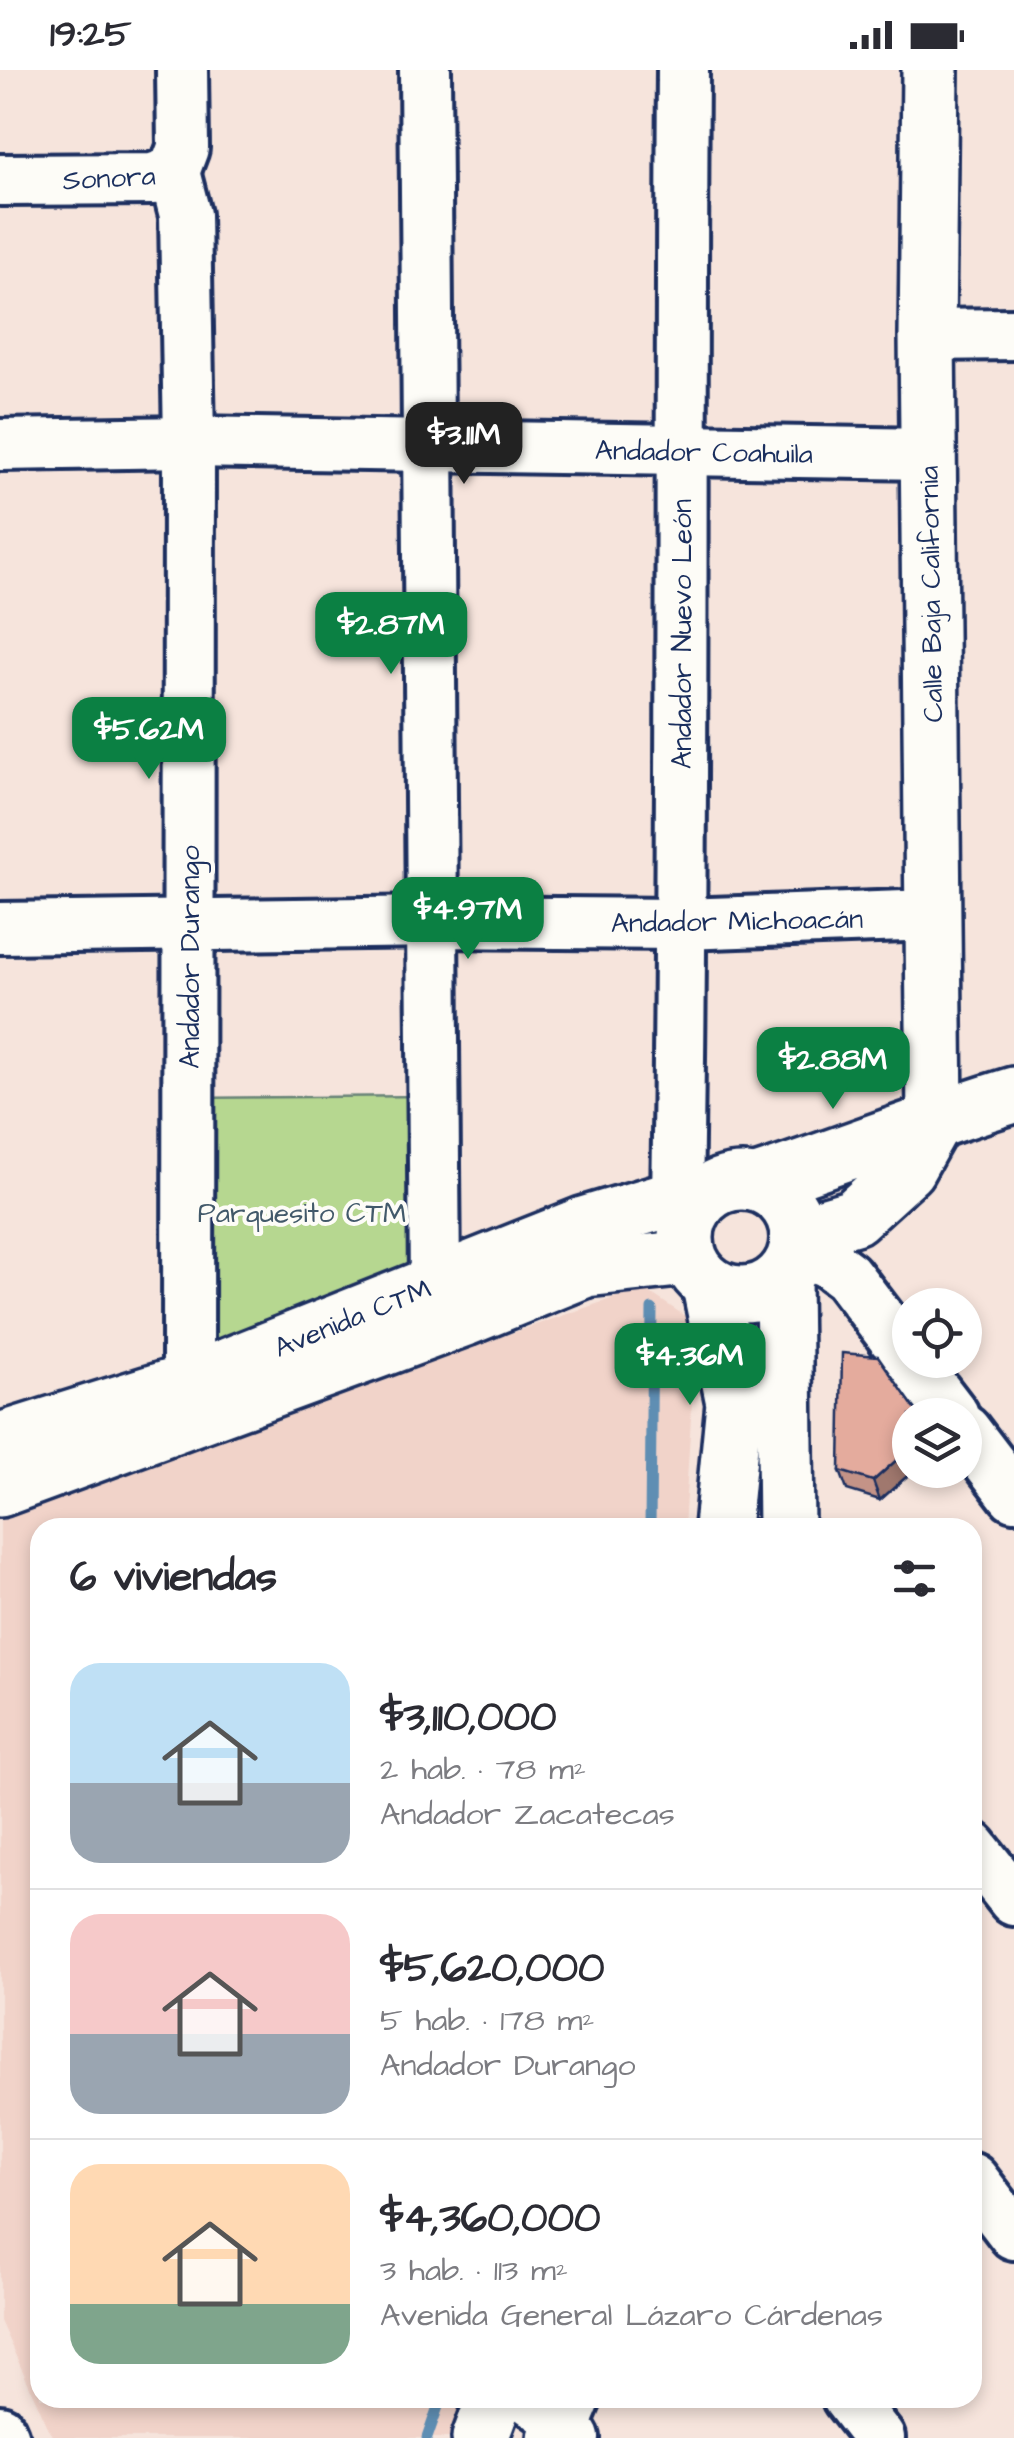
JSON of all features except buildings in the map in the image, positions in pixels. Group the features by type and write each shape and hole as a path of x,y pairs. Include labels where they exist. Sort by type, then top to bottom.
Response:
{"main road":[{"name":"Calle Baja California","path":"930,70 927,335 935,1118"},
{"path":"723,1518 734,1403 699,1272 684,1236 690,1196 729,1182 757,1183 935,1118 1014,1094"},
{"path":"699,1272 734,1295 761,1292 793,1254 854,1217 907,1169 935,1118"},
{"path":"757,1183 778,1194 792,1211 786,1518"},
{"name":"Avenida CTM","path":"0,1441 188,1382 583,1225 690,1196"},
{"name":"Avenida CTM","path":"0,1489 465,1318 586,1269 699,1272"},
{"path":"480,2438 491,2408"}],"street":[{"name":"Sonora","path":"0,180 153,179 174,172 183,148 182,70"},
{"path":"425,70 435,1284"},
{"name":"Andador Nuevo León","path":"683,70 682,924 690,1196"},
{"name":"Andador Durango","path":"174,172 184,215 189,442 188,1382"},
{"path":"927,335 1014,334"},
{"name":"Andador Coahuila","path":"0,445 189,442 928,454"},
{"name":"Andador Michoacán","path":"0,928 434,922 682,924 934,914"},
{"path":"793,1254 828,1262 848,1276 892,1335"},
{"path":"925,1378 940,1398"},
{"path":"982,1454 1014,1496"},
{"path":"982,1860 1014,1900"},
{"path":"982,2192 1014,2234"},
{"path":"856,2408 879,2438"}],"shaded area":[{"path":"643,1288 697,1324 685,1518 30,1518 30,2387 0,2321 0,1509"},
{"path":"39,2408 469,2408 457,2438 53,2438"}],"green space":[{"name":"Parquesito CTM","path":"433,1096 435,1284 188,1382 188,1098"}],"waterway":[{"path":"650,1518 652,1309"},
{"path":"427,2438 438,2408"}]}
